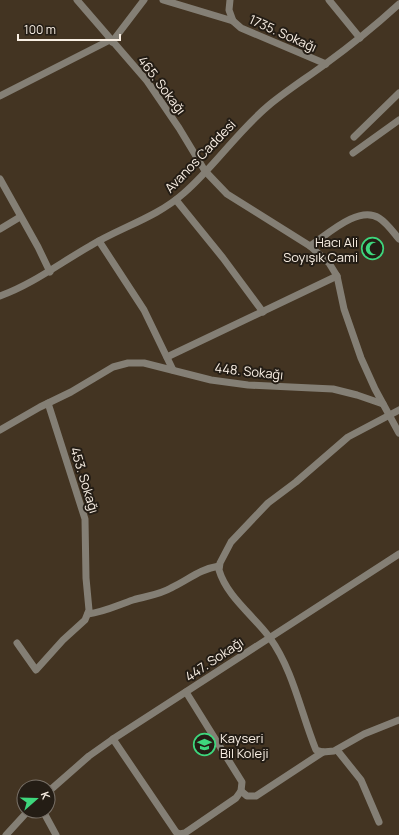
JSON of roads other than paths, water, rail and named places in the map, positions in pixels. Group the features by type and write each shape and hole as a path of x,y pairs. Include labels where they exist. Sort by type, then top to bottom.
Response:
{"street":[{"name":"465. Sokağı","path":"77,0 156,93 205,171 226,194 310,246 324,258 337,276"},
{"path":"0,96 111,41 144,0"},
{"name":"1735. Sokağı","path":"163,0 233,22 241,28 326,64"},
{"path":"230,0 229,10 233,22"},
{"path":"329,0 360,38"},
{"name":"Avanos Caddesi","path":"0,296 50,272 99,241 149,217 176,200 257,116 279,97 360,38 399,4"},
{"path":"354,137 399,93"},
{"path":"353,153 399,120"},
{"path":"0,179 38,247 50,272"},
{"path":"176,200 224,258 263,312"},
{"path":"310,246 349,220 364,215 378,217 399,238"},
{"path":"0,229 20,217"},
{"path":"99,241 133,292 173,370"},
{"path":"167,357 337,276 344,309 355,342 383,404 399,433"},
{"name":"448. Sokağı","path":"0,430 71,392 113,367 133,362 211,380 248,385 333,389 357,394 383,404"},
{"name":"453. Sokağı","path":"48,403 85,519 88,614"},
{"path":"399,410 390,416 368,425 348,437 296,482 268,503 231,542 219,566 220,573 241,605 269,637 289,677 316,750 323,752 337,750 364,734 399,720"},
{"name":"447. Sokağı","path":"56,785 89,756 113,739 399,554"},
{"path":"17,643 36,670 63,640 85,620 88,614 103,612 135,600 154,596 176,586 202,570 219,566"},
{"path":"113,739 175,830 179,834 185,833 236,798 241,790 242,782 186,692"},
{"path":"337,750 361,780 379,822"},
{"path":"241,790 247,796 256,796 323,752"},
{"path":"6,835 21,819"},
{"path":"47,819 56,835"}],"place":[{"name":"Hacı Ali Soyışık Cami","path":"373,249"},
{"name":"Kayseri Bil Koleji","path":"204,745"}]}
